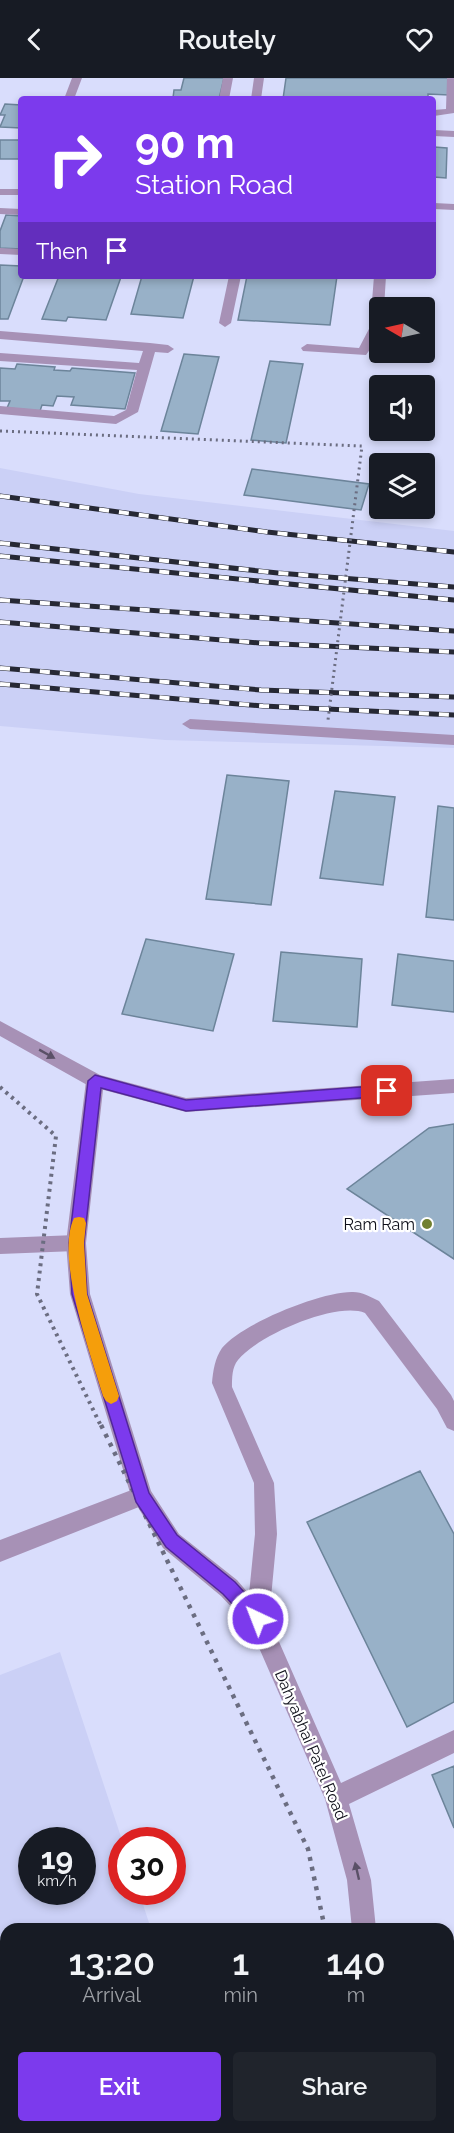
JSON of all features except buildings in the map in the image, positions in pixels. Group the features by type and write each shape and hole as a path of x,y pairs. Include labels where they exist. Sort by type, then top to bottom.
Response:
{"street":[{"path":"70,96 77,78"},
{"path":"225,96 228,78"},
{"path":"256,96 259,78"},
{"path":"436,113 451,111 452,78"},
{"path":"436,133 454,134"},
{"path":"0,192 18,192"},
{"path":"436,206 454,207"},
{"path":"1,213 18,212"},
{"path":"0,251 18,252"},
{"path":"0,261 18,262"},
{"path":"225,323 234,279"},
{"path":"308,348 362,352 369,346 375,333 380,279"},
{"path":"0,335 168,349"},
{"path":"0,410 116,420 123,418 132,412 150,347"},
{"path":"0,357 145,367"},
{"path":"190,724 454,740"},
{"path":"0,1028 95,1081 186,1105 454,1086"},
{"name":"Dahyabhai Patel Road","path":"95,1081 76,1243 80,1294 142,1496 171,1541 229,1588 258,1619 336,1798 359,1880 363,1923"},
{"path":"0,1246 76,1243"},
{"path":"258,1619 266,1533 264,1483 222,1387 222,1375 228,1357 242,1341 320,1305 353,1300 372,1307 444,1402 454,1421"},
{"path":"0,1551 142,1496"},
{"path":"336,1798 454,1741"}],"path":[{"path":"0,431 362,446 328,720"},
{"path":"0,1087 56,1136 37,1294 308,1849 324,1923"}],"shaded area":[{"path":"0,468 139,494 454,531 454,748 165,740 0,726"},
{"path":"60,1652 118,1827 108,1827 108,1905 143,1905 149,1923 0,1923 0,1675"}],"railway":[{"path":"0,496 267,532 454,552"},
{"path":"0,543 278,573 454,587"},
{"path":"0,556 454,600"},
{"path":"0,600 454,631"},
{"path":"0,622 260,643 454,652"},
{"path":"0,668 261,690 454,697"},
{"path":"0,684 263,706 454,715"}],"slow traffic":[{"path":"79,1223 76,1243 80,1294 111,1396"}],"place":[{"name":"Ram Ram","path":"427,1224"}],"route":[{"path":"258,1619 229,1588 171,1541 142,1496 80,1294 76,1243 95,1081 186,1105 387,1091"}]}
